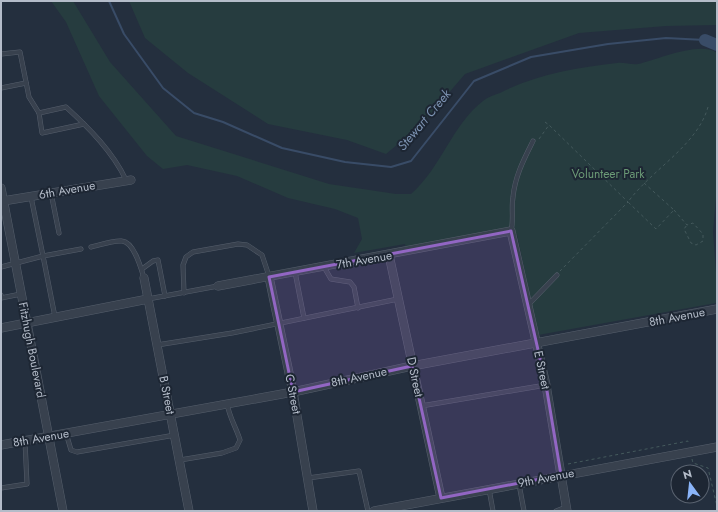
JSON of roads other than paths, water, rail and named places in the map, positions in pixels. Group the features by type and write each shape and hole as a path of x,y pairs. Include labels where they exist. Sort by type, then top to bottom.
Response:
{"street":[{"name":"6th Avenue","path":"4,201 129,180"},
{"name":"Fitzhugh Boulevard","path":"1,188 63,511"},
{"name":"7th Avenue","path":"218,286 511,231"},
{"name":"E Street","path":"511,231 546,385 567,509"},
{"name":"D Street","path":"389,255 441,498"},
{"name":"C Street","path":"270,277 293,392 313,511"},
{"name":"B Street","path":"144,278 189,511"},
{"path":"1,328 148,300"},
{"name":"8th Avenue","path":"1,445 293,392 412,366 716,309"},
{"name":"9th Avenue","path":"374,511 717,447"}],"lane":[{"path":"1,54 20,52 29,97 39,113 42,133 84,124"},
{"path":"1,88 26,83"},
{"path":"39,113 66,107 84,124 118,164 129,180"},
{"path":"511,231 512,197 519,170 534,143"},
{"path":"51,193 58,233"},
{"path":"31,196 56,318"},
{"path":"91,247 122,241 132,247 144,278"},
{"path":"184,293 183,265 189,254 238,244 247,245 262,255 270,277"},
{"path":"1,267 15,262 81,249"},
{"path":"142,270 153,261 158,260 166,296"},
{"path":"324,267 331,279 350,282 354,287 358,308"},
{"path":"295,272 304,318"},
{"path":"528,306 557,275"},
{"path":"148,300 218,286"},
{"path":"1,295 2,298 21,294"},
{"path":"157,345 279,324 398,299"},
{"path":"421,406 546,385"},
{"path":"180,460 222,453 236,448 240,440 236,427 228,414 227,404"},
{"path":"66,433 71,450 77,452 175,434"},
{"path":"1,488 27,484 25,441"},
{"path":"308,478 359,471 368,511"},
{"path":"519,483 524,511"},
{"path":"489,489 493,511"},
{"path":"556,511 567,509"}],"waterway":[{"name":"Stewart Creek","path":"109,1 124,34 163,88 194,113 223,122 282,148 345,162 391,167 411,161 474,81 531,57 608,44 666,38 705,40"},
{"name":"Stewart Creek","path":"705,40 717,45"}],"park label":[{"name":"Volunteer Park","path":"608,174"}]}
